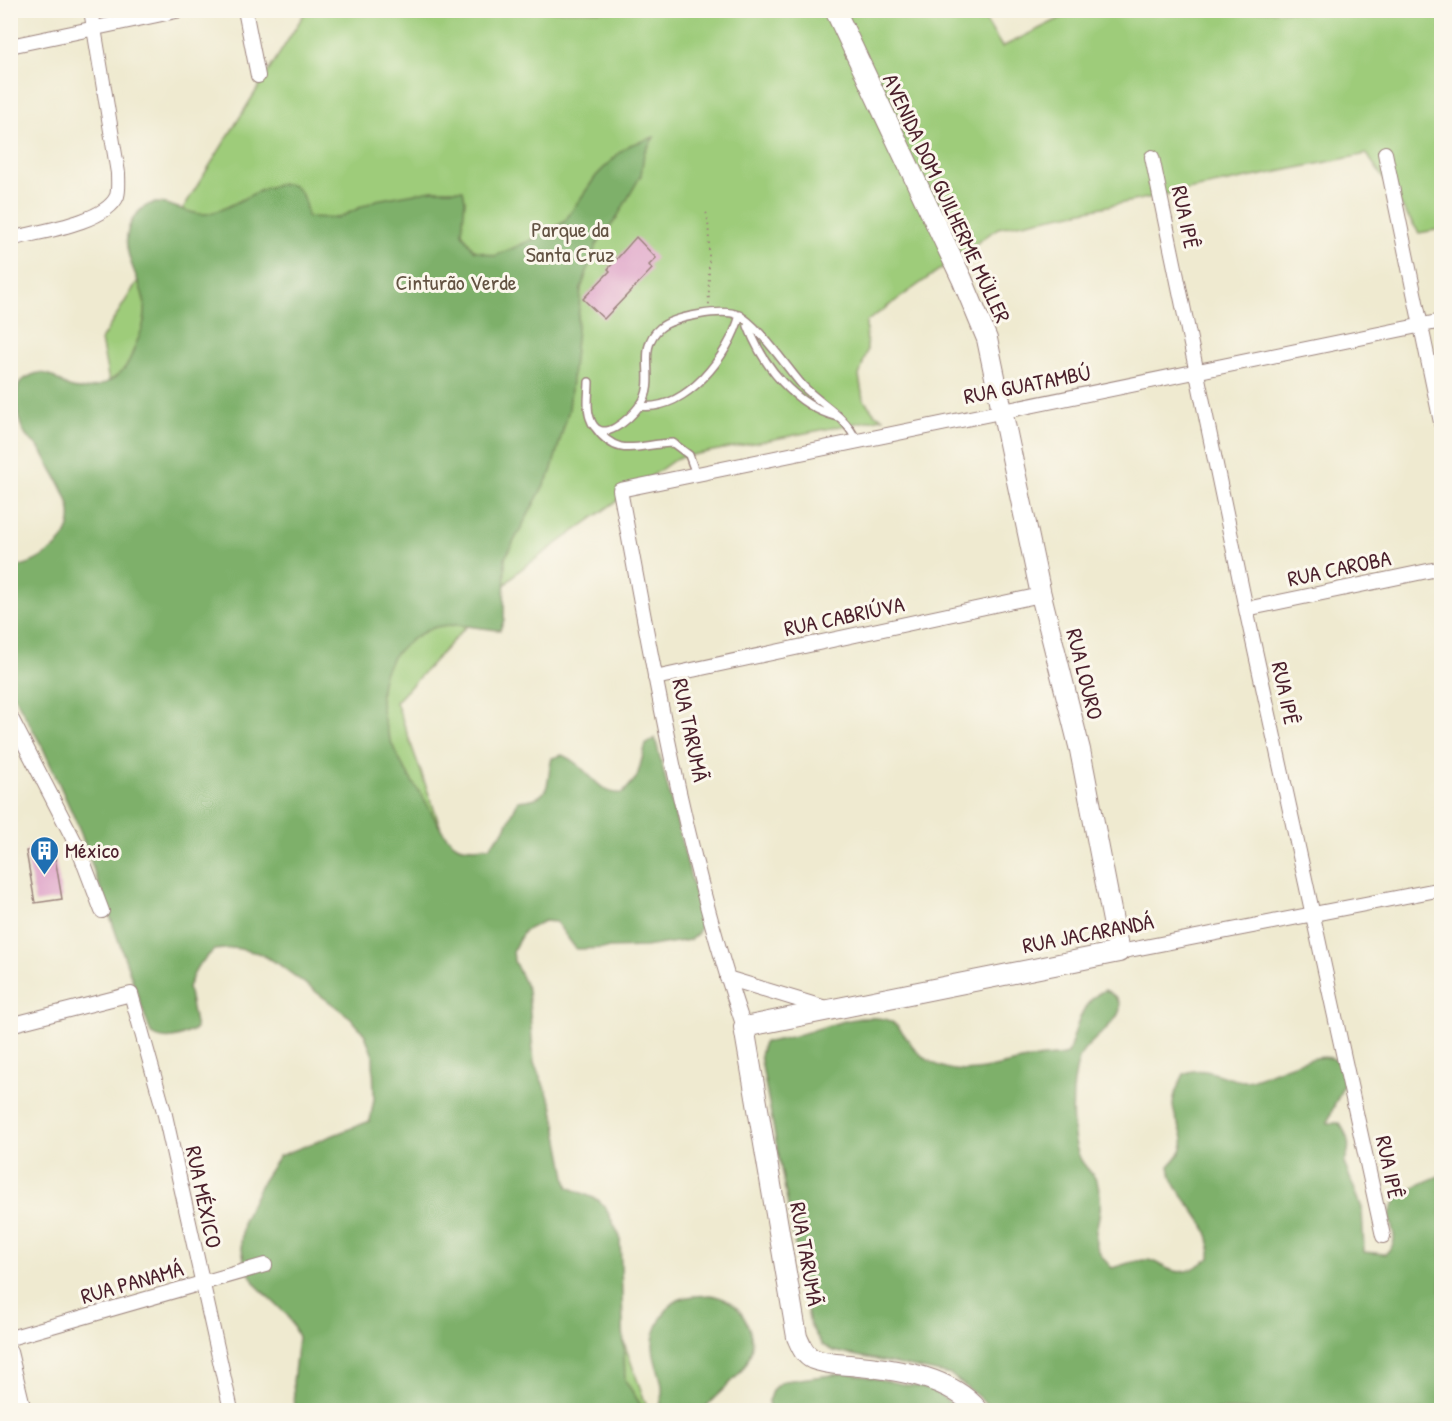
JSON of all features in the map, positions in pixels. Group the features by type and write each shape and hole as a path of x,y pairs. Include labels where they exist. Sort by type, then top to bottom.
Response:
{"street":[{"path":"10,239 84,220 103,211 118,195 118,173 91,10"},
{"path":"10,46 182,10"},
{"path":"245,10 258,76"},
{"name":"AVENIDA DOM GUILHERME MÜLLER","path":"835,10 975,308 987,339 1003,409"},
{"path":"1385,153 1442,427"},
{"name":"RUA IPÊ","path":"1152,158 1246,609 1383,1236"},
{"name":"RUA GUATAMBÚ","path":"620,490 1003,409 1197,373 1442,321"},
{"name":"RUA LOURO","path":"1003,409 1041,595 1080,750 1119,952"},
{"name":"RUA TARUMÃ","path":"620,490 655,678 706,904 744,1027 797,1337 803,1350 812,1358 926,1378 959,1393 978,1410"},
{"name":"RUA CAROBA","path":"1246,609 1442,568"},
{"name":"RUA CABRIÚVA","path":"655,678 1041,595"},
{"path":"10,716 78,848 102,911"},
{"name":"RUA JACARANDÁ","path":"744,1027 1442,889"},
{"path":"727,978 831,1010"},
{"name":"RUA MÉXICO","path":"10,1025 131,994 165,1115 231,1410"},
{"name":"RUA PANAMÁ","path":"10,1338 265,1265"},
{"path":"10,1352 24,1410"}],"lane":[{"path":"595,427 605,431 615,430 639,406 647,392 646,351 651,336 672,321 724,312 740,315 804,387 849,426 856,440"},
{"path":"639,406 659,406 681,397 700,382 734,337 740,315"},
{"path":"747,323 761,355 778,377 817,409 840,418"},
{"path":"589,382 588,410 602,438 619,447 629,449 673,443 689,455 696,474"}],"path":[{"path":"706,213 710,222 707,265 709,314"}],"green space":[{"name":"Cinturão Verde","path":"306,11 980,11 1002,47 1075,11 1441,11 1441,229 1419,233 1367,154 998,228 866,322 867,351 859,376 863,399 875,414 883,418 677,458 516,573 396,702 648,1410 471,1410 387,1037 186,784 101,340"},
{"name":"Parque da Santa Cruz","path":"654,137 644,153 641,175 616,219 596,245 581,289 569,409 551,472 505,558 504,620 500,630 460,625 436,627 419,634 390,661 383,679 381,698 390,739 409,777 445,834 457,845 464,847 489,847 504,831 518,801 530,800 543,794 548,783 552,758 562,755 579,766 600,786 614,793 623,793 637,777 646,744 655,738 702,921 698,933 690,940 645,947 576,949 556,922 544,921 524,931 513,950 514,961 528,990 534,1063 552,1104 568,1187 598,1200 605,1207 620,1237 625,1380 644,1410 295,1410 293,1382 298,1337 288,1316 255,1284 245,1265 241,1244 243,1221 262,1182 279,1156 370,1121 374,1099 373,1056 365,1035 351,1018 277,963 258,953 235,948 214,950 197,967 188,987 196,1029 168,1038 151,1033 79,828 43,748 11,690 11,567 33,562 52,550 68,531 70,520 70,510 63,489 41,450 27,437 20,424 17,409 18,388 20,382 40,373 52,376 76,389 96,387 109,381 125,367 141,332 145,312 143,296 128,252 128,230 141,209 150,204 167,204 203,214 216,211 265,188 281,184 293,186 303,196 307,217 338,218 376,200 432,190 463,190 465,200 462,233 474,250 495,256 545,234 565,221 596,176 620,152 630,145"},
{"path":"1105,990 1117,998 1120,1007 1118,1015 1079,1059 1072,1108 1076,1148 1099,1189 1101,1202 1095,1239 1102,1257 1112,1268 1135,1261 1149,1260 1178,1272 1194,1268 1210,1258 1210,1241 1204,1226 1175,1185 1169,1166 1182,1149 1183,1136 1173,1102 1184,1074 1200,1070 1246,1081 1302,1061 1332,1058 1341,1065 1344,1080 1328,1123 1339,1123 1347,1137 1349,1147 1344,1163 1362,1208 1364,1252 1385,1254 1391,1248 1394,1236 1390,1219 1396,1201 1414,1187 1441,1175 1441,1410 990,1410 986,1403 951,1375 833,1351 822,1345 810,1325 760,1055 764,1042 854,1019 884,1019 895,1024 915,1049 933,1063 947,1069 962,1071 991,1068 1068,1054 1084,1009 1090,1001"},
{"path":"711,1295 723,1298 743,1315 751,1336 748,1361 703,1410 659,1410 662,1383 653,1347 657,1327 668,1308 678,1300 690,1296"},
{"path":"848,1373 932,1390 956,1410 768,1410 771,1393 784,1381"}],"building":[{"path":"636,237 656,258 649,265 652,269 604,319 583,299 610,271 608,269"},
{"name":"México","path":"53,846 62,899 35,903 26,851"}],"place":[{"name":"México","path":"44,876"}]}
